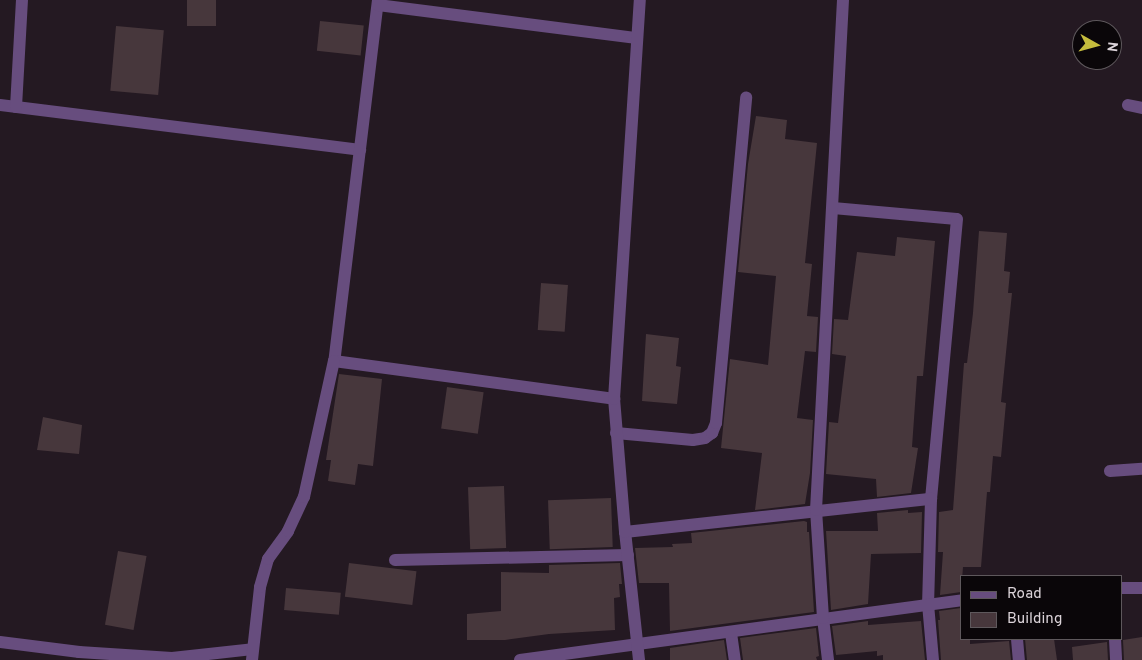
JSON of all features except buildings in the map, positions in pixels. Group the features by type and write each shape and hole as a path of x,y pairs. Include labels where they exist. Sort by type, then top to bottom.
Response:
{"street":[{"path":"16,107 22,0"},
{"path":"639,660 625,532 614,399 640,0"},
{"path":"828,660 823,618 816,510 843,0"},
{"path":"0,642 78,652 172,658 253,655 260,587 268,559 288,531 304,497 334,361 378,3 637,38"},
{"path":"616,433 693,440 705,438 712,433 716,423 746,97"},
{"path":"0,105 360,150"},
{"path":"1128,105 1142,108"},
{"path":"833,208 957,219 932,499 928,604 933,660"},
{"path":"334,361 614,399"},
{"path":"1110,471 1142,469"},
{"path":"625,532 932,499"},
{"path":"395,560 628,554"},
{"path":"1122,588 1142,588"},
{"path":"520,660 731,633 823,618 960,600"},
{"path":"731,633 736,660"},
{"path":"1017,640 1019,660"},
{"path":"1115,640 1116,660"}]}
